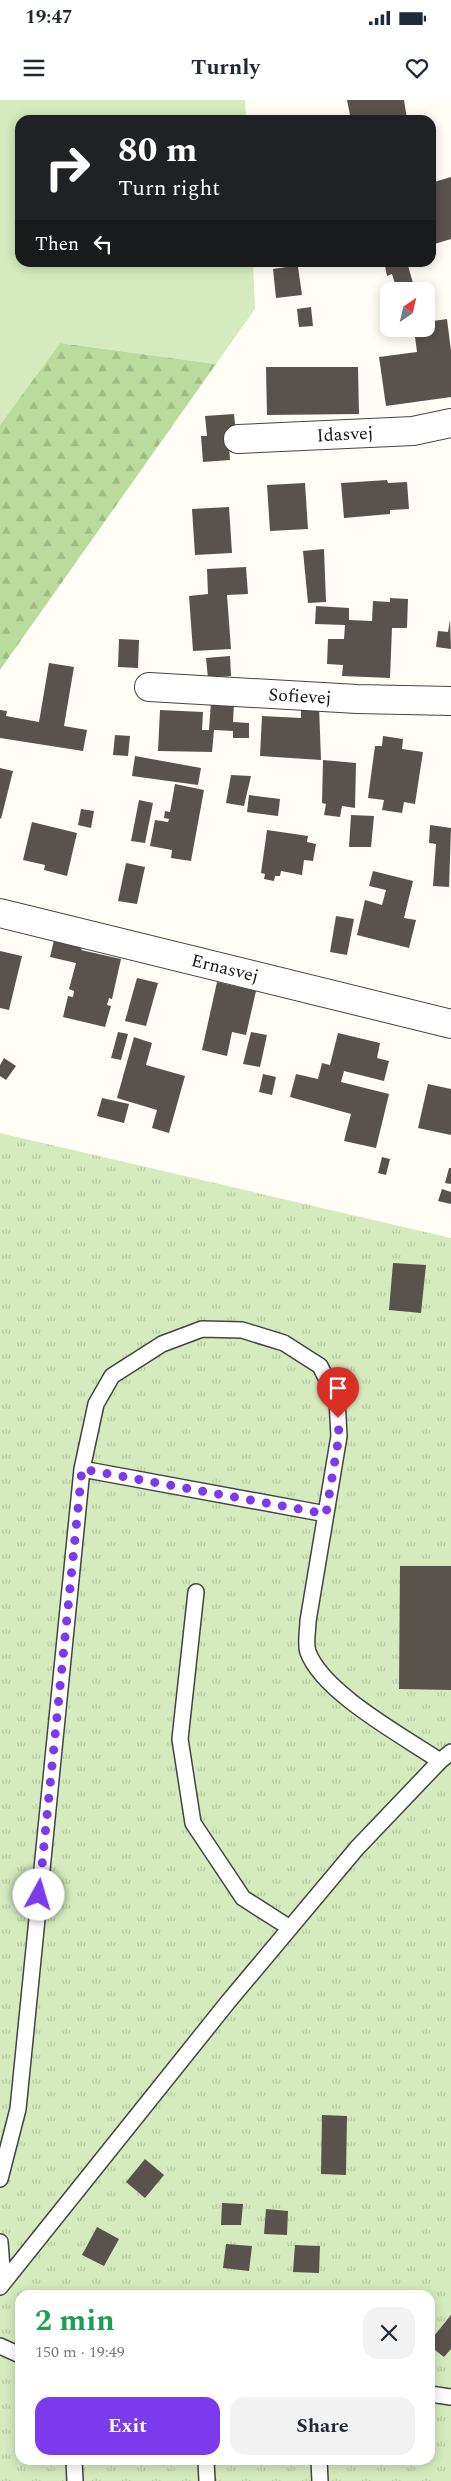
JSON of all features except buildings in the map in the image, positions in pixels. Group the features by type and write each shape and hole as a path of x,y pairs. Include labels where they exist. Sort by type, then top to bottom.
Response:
{"street":[{"name":"Idasvej","path":"238,439 413,431 451,423"},
{"name":"Sofievej","path":"149,687 357,699 451,702"},
{"name":"Ernasvej","path":"0,913 451,1024"}],"lane":[{"path":"0,2179 18,2109 82,1469 96,1404 112,1376 162,1344 202,1329 242,1330 284,1343 320,1366 338,1400 339,1436 308,1621 307,1650 323,1678 353,1703 445,1757 358,1848 290,1928 222,2009 2,2284"},
{"path":"82,1469 326,1514"},
{"path":"196,1592 180,1739 193,1823 243,1898 290,1928"},
{"path":"0,2242 2,2284"},
{"path":"0,2346 15,2354"},
{"path":"435,2395 451,2397"},
{"path":"74,2465 74,2481"},
{"path":"206,2465 207,2481"},
{"path":"319,2465 320,2481"}],"green space":[{"path":"0,100 245,100 246,115 15,115 15,267 253,267 255,309 216,364 60,343 0,425"},
{"path":"60,343 216,364 0,670 0,425"},
{"path":"0,1133 451,1238 451,2481 0,2481"}],"route":[{"path":"39,1895 82,1469 326,1514 339,1436 338,1418"}]}
